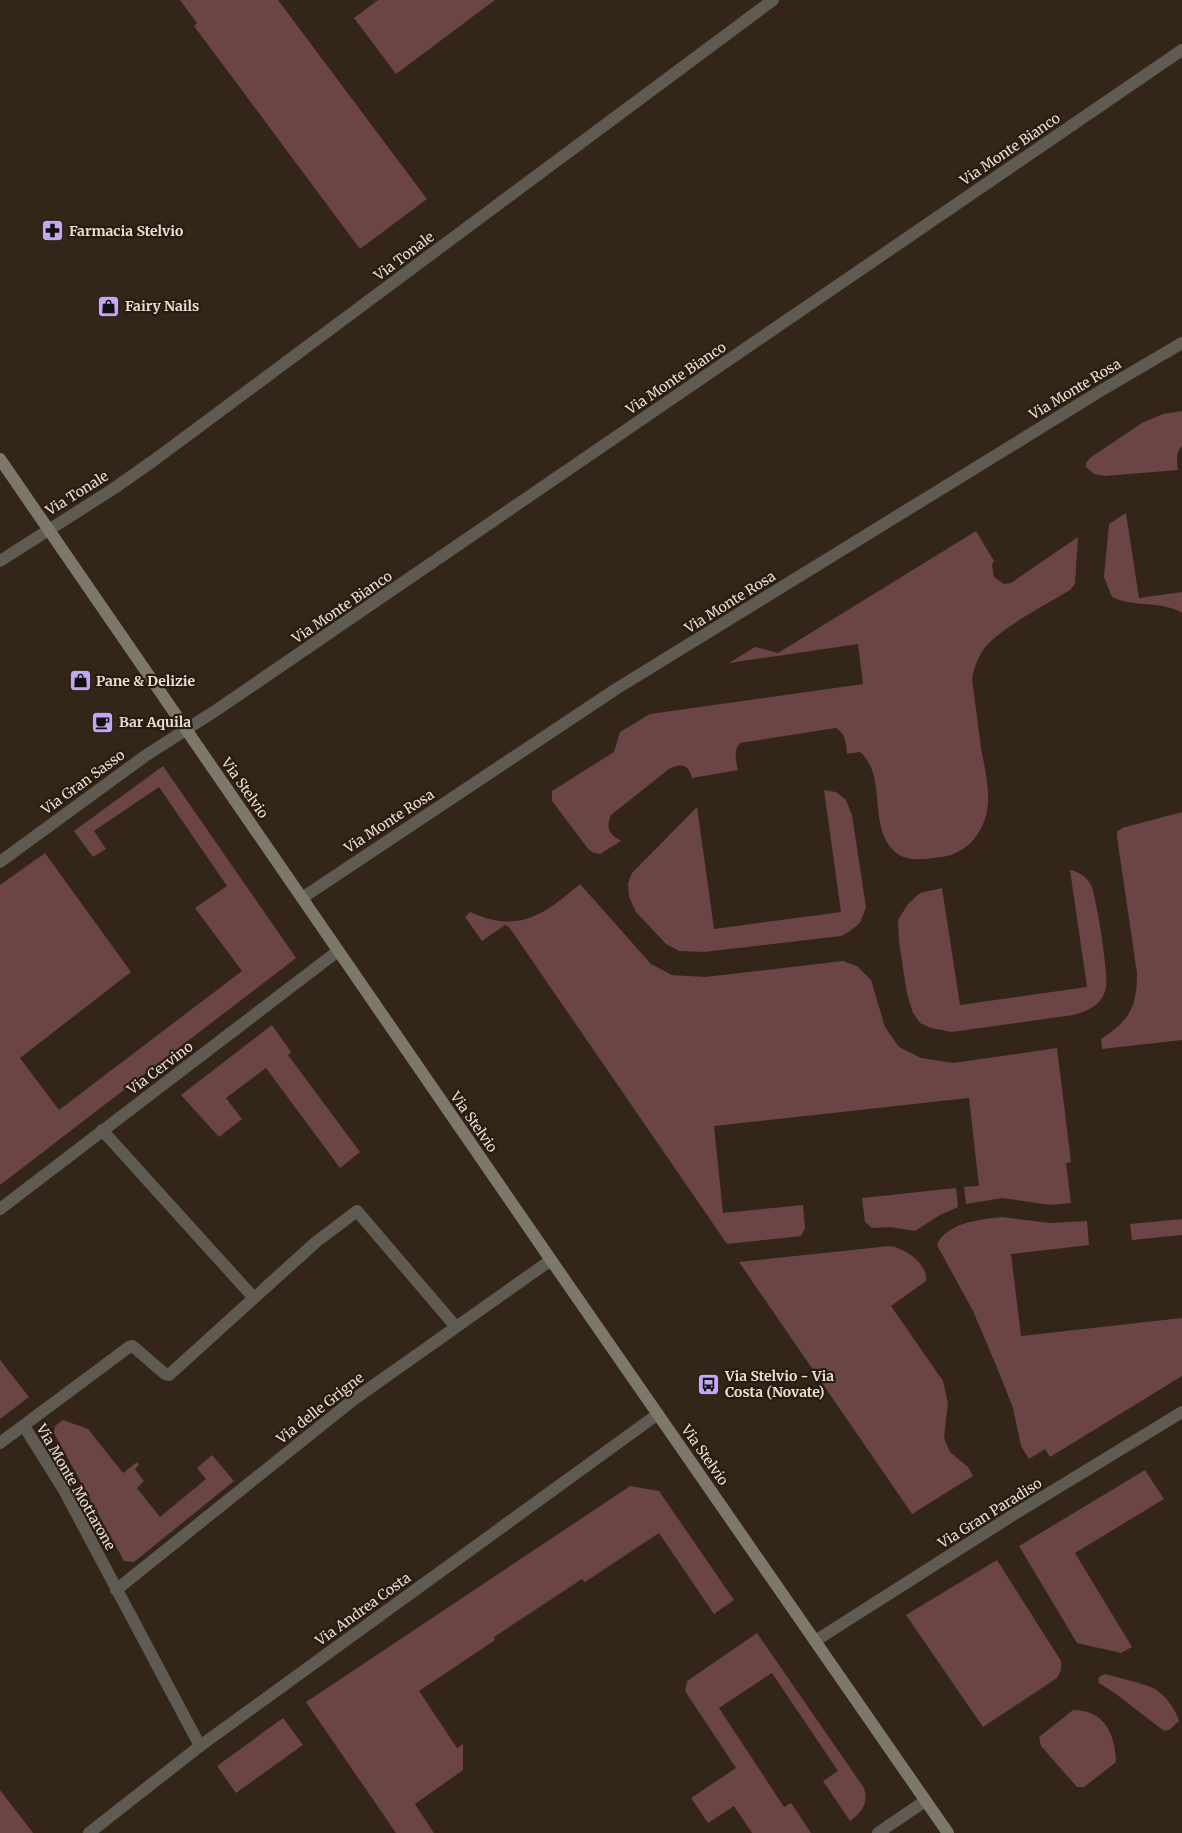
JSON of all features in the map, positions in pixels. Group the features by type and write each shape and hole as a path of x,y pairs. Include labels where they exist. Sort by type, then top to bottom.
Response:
{"street":[{"name":"Via Tonale","path":"0,561 113,489 153,461 773,0"},
{"name":"Via Monte Bianco","path":"186,730 1182,50"},
{"name":"Via Monte Rosa","path":"302,898 616,689 1102,390 1182,343"},
{"name":"Via Stelvio","path":"0,459 948,1833"},
{"name":"Via Gran Sasso","path":"0,862 145,756 186,730"},
{"name":"Via Cervino","path":"0,1210 338,951"},
{"path":"102,1130 254,1298"},
{"name":"Via Monte Mottarone","path":"200,1746 64,1490 24,1426 128,1347 132,1346 135,1348 165,1374 169,1375 316,1242 357,1211 456,1326"},
{"name":"Via delle Grigne","path":"116,1590 353,1400 551,1260"},
{"name":"Via Gran Paradiso","path":"815,1641 1013,1515 1182,1412"},
{"name":"Via Andrea Costa","path":"89,1833 200,1746 658,1414"},
{"path":"0,1444 24,1426"},
{"path":"878,1833 926,1801"}],"shaded area":[{"path":"180,0 278,0 427,199 360,249 194,26 197,23"},
{"path":"378,0 495,0 396,74 354,18"},
{"path":"1182,411 1182,446 1177,454 1178,470 1105,476 1094,474 1086,467 1086,463 1090,458 1142,423 1163,414"},
{"path":"1126,513 1139,598 1182,592 1182,613 1174,609 1129,602 1112,597 1104,577 1109,524"},
{"path":"976,531 994,561 992,565 994,577 1004,584 1011,583 1078,537 1075,584 1070,590 999,634 983,650 976,664 972,679 988,797 985,818 981,828 976,837 961,850 951,855 929,859 910,859 894,851 886,840 881,828 876,787 868,762 860,752 847,754 844,736 836,728 740,743 736,752 738,770 692,778 689,770 684,766 669,769 611,815 609,830 613,836 621,841 600,854 589,850 552,801 552,791 614,752 620,732 650,714 863,684 858,644 729,663 755,647 778,653"},
{"path":"163,766 296,958 0,1185 0,885 45,853 131,972 20,1058 59,1110 242,971 195,908 227,886 159,787 94,831 106,849 93,857 74,831"},
{"path":"824,790 836,792 846,800 852,815 866,907 860,923 850,931 841,936 704,952 679,951 666,944 636,912 629,897 628,883 632,873 697,807 714,929 841,912"},
{"path":"1182,812 1182,1040 1102,1049 1101,1039 1119,1025 1130,1012 1137,985 1137,973 1117,832 1122,828"},
{"path":"1070,870 1087,879 1091,885 1096,904 1104,953 1106,980 1104,993 1098,1003 1089,1009 1073,1015 952,1032 931,1028 920,1023 913,1013 907,994 899,941 898,920 908,904 920,893 942,888 960,1005 1087,987"},
{"path":"580,884 651,964 672,975 705,977 843,961 857,966 871,980 885,1027 899,1047 921,1058 953,1063 1057,1048 1071,1162 1066,1163 1071,1203 1051,1205 1002,1198 966,1204 964,1187 979,1186 969,1098 714,1126 723,1213 803,1205 805,1228 801,1236 727,1244 509,927 505,925 482,941 465,917 470,912 503,921 517,921 530,918 554,905"},
{"path":"272,1025 291,1052 288,1055 360,1152 340,1168 266,1068 226,1098 242,1119 219,1137 181,1095"},
{"path":"956,1188 958,1207 940,1215 915,1231 891,1227 872,1228 865,1222 862,1198"},
{"path":"1002,1217 1050,1223 1087,1221 1089,1245 1011,1254 1021,1336 1182,1318 1182,1376 1050,1457 1045,1449 1029,1459 1021,1446 1013,1408 998,1370 973,1311 937,1245 941,1238 956,1227 975,1221"},
{"path":"1182,1219 1182,1235 1132,1240 1130,1224"},
{"path":"890,1246 896,1247 915,1258 924,1269 926,1281 891,1306 943,1381 948,1403 944,1438 950,1452 968,1467 973,1476 912,1514 739,1262"},
{"path":"0,1360 29,1397 0,1419"},
{"path":"63,1420 88,1429 123,1473 137,1462 139,1465 135,1469 144,1481 137,1488 160,1517 206,1479 197,1468 212,1455 234,1481 134,1562 124,1561 54,1433 55,1426"},
{"path":"1145,1470 1164,1499 1075,1553 1132,1647 1121,1653 1077,1643 1019,1546"},
{"path":"630,1486 659,1491 734,1600 714,1614 659,1533 585,1582 582,1579 494,1637 495,1640 419,1691 457,1748 463,1744 463,1770 415,1804 434,1833 396,1833 306,1702"},
{"path":"997,1560 1061,1661 1061,1670 1057,1678 983,1727 906,1615"},
{"path":"757,1633 864,1788 865,1803 858,1814 850,1821 823,1781 838,1771 772,1673 719,1708 784,1807 791,1803 811,1833 752,1833 734,1806 708,1823 691,1798 736,1768 685,1691 687,1681"},
{"path":"1105,1674 1155,1689 1170,1703 1179,1721 1169,1730 1164,1731 1099,1683 1098,1679 1100,1676"},
{"path":"1073,1710 1083,1711 1099,1718 1109,1731 1115,1749 1115,1763 1084,1787 1077,1787 1041,1746 1039,1737"},
{"path":"283,1718 303,1745 236,1793 217,1766"},
{"path":"0,1790 33,1833 0,1833"}],"place":[{"name":"Farmacia Stelvio","path":"53,231"},
{"name":"Fairy Nails","path":"109,306"},
{"name":"Pane & Delizie","path":"80,681"},
{"name":"Bar Aquila","path":"103,722"},
{"name":"Via Stelvio - Via Costa (Novate)","path":"709,1384"}]}
